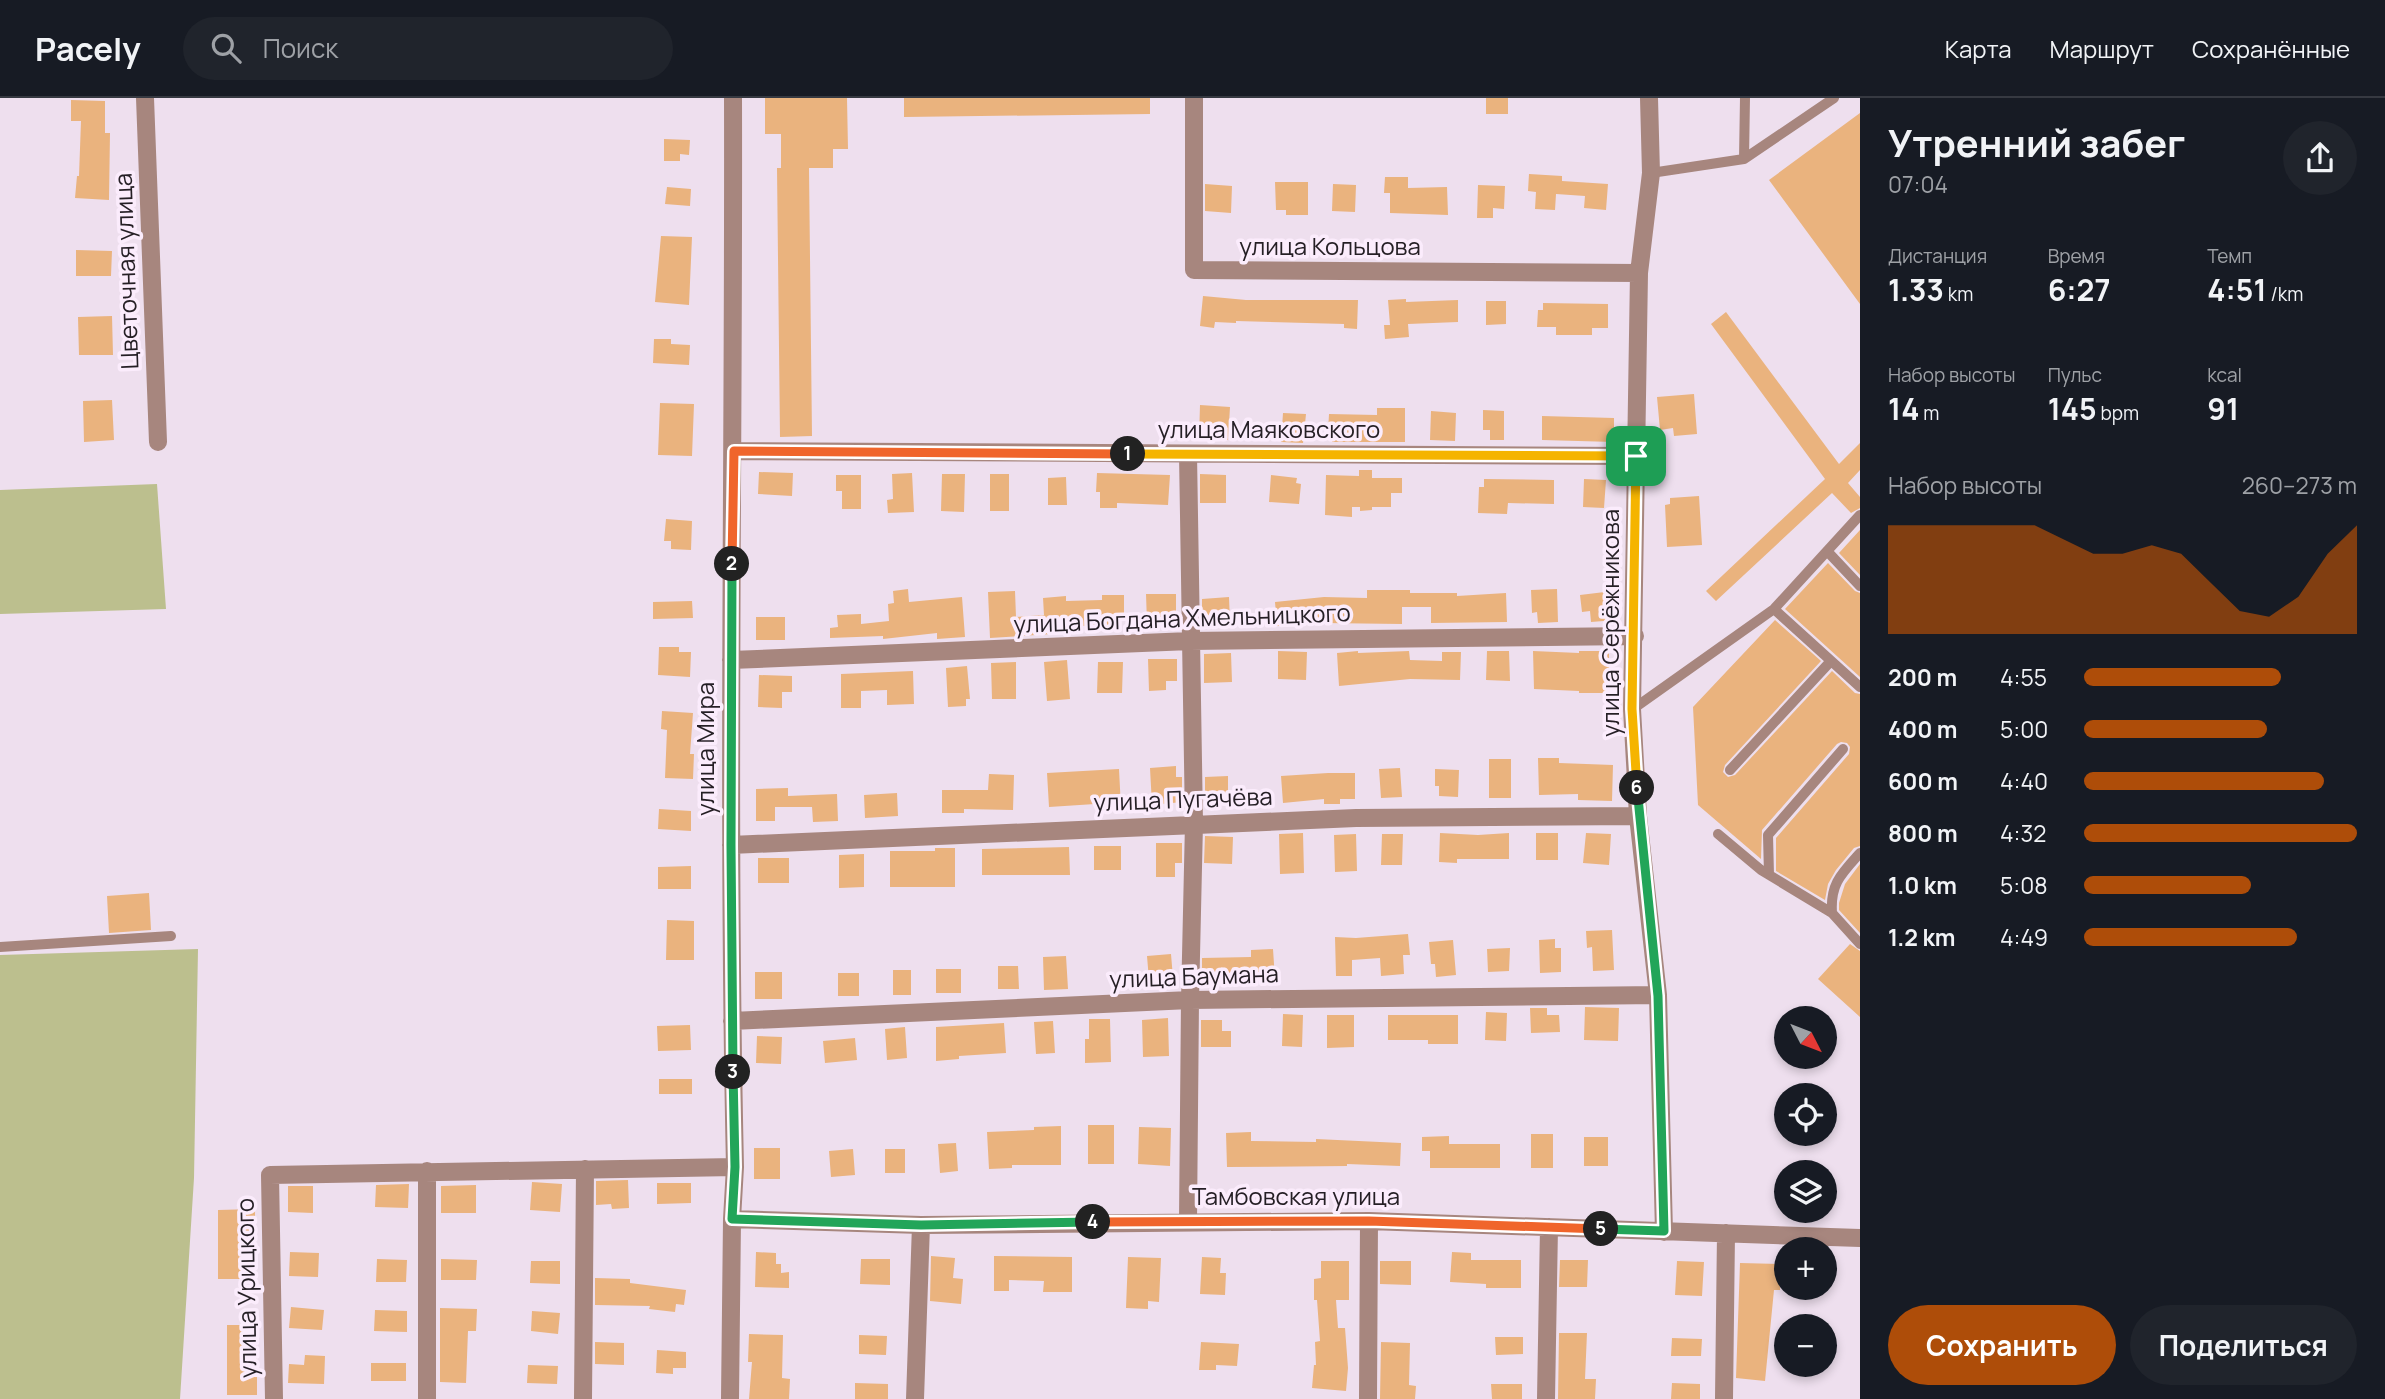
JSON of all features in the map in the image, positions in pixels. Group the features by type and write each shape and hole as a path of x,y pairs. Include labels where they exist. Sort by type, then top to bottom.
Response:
{"street":[{"name":"Цветочная улица","path":"145,98 158,442"},
{"name":"улица Мира","path":"730,1399 735,1167 731,845 733,98"},
{"name":"улица Кольцова","path":"1195,98 1194,270 1639,273"},
{"name":"улица Серёжникова","path":"1649,98 1651,173 1639,273 1632,709 1638,816 1658,996 1664,1231"},
{"name":"улица Маяковского","path":"734,451 1636,456"},
{"path":"1188,454 1195,823 1188,1221"},
{"name":"улица Богдана Хмельницкого","path":"731,660 1190,641 1635,636"},
{"name":"улица Пугачёва","path":"731,845 1195,823 1356,818 1638,816"},
{"name":"улица Баумана","path":"732,1021 1190,1000 1658,996"},
{"path":"426,1399 427,1171 735,1167"},
{"path":"583,1399 584,1169"},
{"name":"улица Урицкого","path":"274,1399 270,1175 427,1171"},
{"name":"Тамбовская улица","path":"732,1219 921,1225 1369,1221 1860,1238"},
{"path":"1368,1399 1369,1221"},
{"path":"915,1399 921,1225"},
{"path":"1546,1399 1549,1227"},
{"path":"1724,1399 1726,1233"}],"lane":[{"path":"1744,159 1745,98"},
{"path":"1651,173 1744,159 1834,98"},
{"path":"1632,709 1774,609 1860,515"},
{"path":"1827,551 1860,586"},
{"path":"1774,609 1860,687"},
{"path":"1730,770 1830,662"},
{"path":"1769,876 1768,835 1843,749"},
{"path":"1718,834 1769,876 1832,914 1860,944"},
{"path":"1832,914 1831,895 1843,872 1860,853"},
{"path":"0,947 171,936"}],"green space":[{"path":"157,484 166,609 0,614 0,490"},
{"path":"198,949 194,1178 180,1399 0,1399 0,955"}],"building":[{"path":"765,98 847,98 848,149 833,149 833,168 809,168 812,436 780,437 777,168 781,168 781,134 765,134"},
{"path":"904,98 1150,98 1150,114 904,117"},
{"path":"1486,98 1508,98 1508,114 1486,114"},
{"path":"71,100 105,101 105,133 110,133 109,200 75,198 79,176 81,121 71,121"},
{"path":"1860,113 1860,304 1769,180"},
{"path":"664,139 690,140 689,155 680,154 680,161 664,161"},
{"path":"1529,174 1562,176 1562,181 1608,184 1606,210 1584,208 1585,196 1556,194 1555,210 1535,209 1536,192 1528,191"},
{"path":"1385,177 1408,177 1408,188 1447,187 1448,215 1390,213 1390,193 1384,193"},
{"path":"1275,182 1308,182 1308,215 1286,215 1286,210 1276,210"},
{"path":"1205,184 1232,186 1231,213 1205,211"},
{"path":"1333,184 1356,185 1355,212 1332,211"},
{"path":"1478,185 1505,186 1504,209 1493,208 1493,218 1477,218"},
{"path":"667,187 691,189 690,206 665,204"},
{"path":"661,236 692,237 689,305 655,302"},
{"path":"76,250 112,251 111,276 76,276"},
{"path":"1203,296 1246,300 1358,300 1357,329 1344,328 1344,324 1236,321 1215,322 1214,328 1200,326"},
{"path":"1406,299 1406,302 1458,300 1458,322 1408,324 1409,337 1385,339 1384,325 1390,325 1388,300"},
{"path":"1486,301 1506,301 1506,324 1486,325"},
{"path":"1543,303 1608,304 1608,328 1592,328 1592,335 1556,335 1556,327 1537,327 1538,310 1543,310"},
{"path":"1726,312 1839,464 1860,443 1860,470 1848,483 1860,497 1860,508 1851,513 1832,493 1716,601 1706,591 1825,479 1711,324"},
{"path":"112,316 113,355 79,355 78,317"},
{"path":"654,339 671,339 671,344 690,345 689,365 653,363"},
{"path":"1694,394 1697,434 1674,436 1673,428 1660,430 1657,397"},
{"path":"112,400 114,440 84,442 83,401"},
{"path":"660,403 694,404 692,456 658,455"},
{"path":"1200,405 1230,407 1228,440 1199,438"},
{"path":"1377,408 1405,408 1405,442 1332,442 1332,432 1328,432 1329,414 1377,415"},
{"path":"1483,410 1504,411 1504,440 1490,440 1490,430 1483,430"},
{"path":"1431,411 1456,413 1455,441 1430,440"},
{"path":"1283,413 1306,414 1303,443 1281,442"},
{"path":"1542,416 1614,418 1614,442 1542,440"},
{"path":"1359,470 1372,470 1372,478 1402,478 1402,493 1391,493 1391,507 1372,507 1372,510 1360,511 1360,507 1352,507 1352,517 1325,515 1326,475 1359,476"},
{"path":"759,472 793,473 792,496 758,494"},
{"path":"912,473 914,512 888,513 887,500 893,499 892,474"},
{"path":"1097,473 1170,475 1168,505 1117,503 1117,508 1100,508 1100,492 1096,492"},
{"path":"942,474 965,474 964,512 941,511"},
{"path":"990,474 1009,474 1009,511 990,511"},
{"path":"1200,474 1226,475 1226,503 1200,503"},
{"path":"836,475 861,475 861,509 842,509 842,491 836,491"},
{"path":"1271,475 1297,478 1296,483 1301,484 1299,504 1269,502"},
{"path":"1066,477 1067,505 1048,505 1048,478"},
{"path":"1484,479 1554,480 1554,504 1508,503 1507,514 1478,513 1479,487 1484,487"},
{"path":"1584,479 1606,480 1604,508 1583,507"},
{"path":"1699,496 1702,545 1667,547 1665,505 1670,504 1670,498"},
{"path":"666,519 692,521 691,550 671,549 671,541 664,541"},
{"path":"1860,530 1860,575 1839,553"},
{"path":"1828,563 1860,593 1860,677 1785,609"},
{"path":"908,589 909,602 962,597 965,637 937,639 937,633 883,639 883,636 830,638 830,628 838,627 837,615 861,614 861,624 889,621 888,604 894,603 893,591"},
{"path":"1557,589 1558,622 1538,623 1537,612 1532,613 1531,590"},
{"path":"1367,590 1457,593 1457,596 1506,593 1507,622 1431,623 1431,607 1402,607 1402,624 1323,623 1277,626 1275,602 1324,597 1367,598"},
{"path":"1015,591 1016,617 1044,615 1043,598 1066,596 1066,601 1102,600 1102,595 1124,595 1124,618 1114,618 1115,625 1052,627 1052,634 990,638 988,592"},
{"path":"1613,591 1616,620 1591,622 1590,611 1582,612 1580,595"},
{"path":"1146,594 1176,594 1176,623 1147,623"},
{"path":"1229,597 1230,623 1202,625 1202,599"},
{"path":"692,601 693,618 653,619 653,602"},
{"path":"756,617 785,617 785,640 756,640"},
{"path":"1775,620 1821,661 1725,765 1723,772 1728,777 1735,775 1832,671 1855,693 1860,694 1860,846 1854,848 1836,870 1828,884 1825,900 1776,871 1776,838 1849,754 1850,747 1847,743 1837,744 1762,830 1761,859 1698,805 1693,707"},
{"path":"659,647 679,647 679,652 691,652 690,677 658,675"},
{"path":"1278,651 1307,652 1306,680 1278,679"},
{"path":"1409,651 1410,660 1442,661 1442,652 1461,652 1460,680 1410,679 1339,686 1337,653"},
{"path":"1487,651 1509,651 1510,681 1486,680"},
{"path":"1533,651 1609,651 1609,693 1534,689"},
{"path":"1231,653 1232,682 1204,683 1204,654"},
{"path":"1148,659 1177,659 1177,681 1166,681 1166,690 1149,691"},
{"path":"1067,660 1070,699 1047,701 1044,662"},
{"path":"1016,662 1016,699 992,699 991,663"},
{"path":"1098,662 1123,662 1122,693 1097,693"},
{"path":"967,666 970,699 966,699 966,706 948,707 946,668"},
{"path":"913,671 914,704 887,705 887,690 861,691 861,708 841,708 841,674"},
{"path":"759,675 792,676 792,692 782,692 782,708 758,707"},
{"path":"662,711 693,713 690,754 694,754 693,779 665,778 667,730 661,729"},
{"path":"1538,758 1559,758 1559,763 1613,765 1612,801 1578,800 1578,794 1539,795"},
{"path":"1489,759 1511,759 1511,798 1489,798"},
{"path":"1176,766 1176,777 1182,777 1182,802 1152,805 1150,768"},
{"path":"1400,768 1402,797 1381,798 1379,769"},
{"path":"1119,769 1121,808 1096,809 1095,804 1049,807 1047,773"},
{"path":"1435,769 1459,770 1458,797 1439,796 1439,786 1435,786"},
{"path":"1355,773 1355,799 1340,799 1340,804 1324,804 1324,799 1283,803 1281,776"},
{"path":"989,774 1014,775 1013,810 964,809 964,813 942,813 942,790 988,790"},
{"path":"1228,776 1228,801 1205,801 1205,777"},
{"path":"788,788 788,796 837,794 838,821 813,822 812,807 775,807 775,821 756,821 756,789"},
{"path":"897,793 898,816 865,818 864,795"},
{"path":"659,809 691,811 691,831 658,829"},
{"path":"1303,833 1304,873 1280,874 1279,834"},
{"path":"1440,833 1509,833 1509,859 1457,859 1457,863 1439,862"},
{"path":"1536,833 1558,833 1558,860 1536,860"},
{"path":"1586,833 1611,834 1609,865 1583,863"},
{"path":"1356,834 1357,871 1335,872 1334,835"},
{"path":"1382,834 1403,834 1402,865 1381,865"},
{"path":"1205,836 1233,837 1232,864 1204,863"},
{"path":"1156,843 1182,843 1182,863 1175,863 1175,877 1156,877"},
{"path":"1094,846 1121,846 1121,870 1094,870"},
{"path":"1069,847 1070,875 982,875 982,849"},
{"path":"935,848 955,848 955,887 890,887 890,851 935,851"},
{"path":"864,854 864,887 839,888 839,855"},
{"path":"758,858 789,858 789,883 758,883"},
{"path":"1860,864 1860,933 1839,910 1839,903 1845,884"},
{"path":"691,866 691,889 658,889 658,867"},
{"path":"149,893 151,930 109,933 107,896"},
{"path":"667,920 694,921 694,960 666,960"},
{"path":"1612,930 1614,970 1593,971 1592,947 1587,948 1586,931"},
{"path":"1408,934 1410,955 1403,955 1404,974 1381,976 1380,958 1352,960 1352,976 1336,976 1335,937"},
{"path":"1555,939 1555,948 1561,948 1561,972 1540,973 1539,940"},
{"path":"1453,940 1456,975 1436,977 1435,964 1431,964 1429,942"},
{"path":"1850,944 1860,951 1860,1017 1818,979"},
{"path":"1510,948 1509,971 1488,972 1487,949"},
{"path":"1273,949 1275,979 1202,981 1202,958 1251,957 1251,950"},
{"path":"1171,954 1173,978 1149,980 1147,956"},
{"path":"1066,956 1068,989 1044,990 1043,957"},
{"path":"998,966 1018,966 1019,989 998,989"},
{"path":"936,969 961,969 961,993 936,993"},
{"path":"893,970 911,970 911,995 893,995"},
{"path":"755,972 782,972 782,999 755,999"},
{"path":"838,973 859,973 859,996 838,996"},
{"path":"1585,1007 1619,1008 1618,1041 1584,1040"},
{"path":"1530,1008 1547,1008 1547,1015 1559,1015 1560,1032 1531,1033"},
{"path":"1486,1012 1507,1013 1506,1041 1485,1040"},
{"path":"1283,1014 1303,1015 1302,1047 1282,1046"},
{"path":"1327,1015 1354,1015 1354,1047 1327,1048"},
{"path":"1388,1015 1458,1015 1458,1044 1428,1044 1428,1040 1388,1040"},
{"path":"1168,1018 1169,1056 1143,1057 1142,1020"},
{"path":"1089,1019 1110,1019 1111,1062 1085,1063 1085,1039 1089,1039"},
{"path":"1201,1020 1222,1020 1222,1031 1231,1031 1231,1047 1201,1047"},
{"path":"1053,1021 1055,1053 1036,1054 1034,1022"},
{"path":"1004,1023 1006,1053 959,1056 959,1059 936,1061 936,1027"},
{"path":"690,1025 691,1050 658,1051 657,1026"},
{"path":"905,1027 907,1058 887,1060 885,1029"},
{"path":"757,1036 782,1037 781,1064 756,1063"},
{"path":"855,1038 857,1060 825,1063 823,1041"},
{"path":"659,1079 692,1079 692,1094 659,1094"},
{"path":"1088,1125 1114,1125 1114,1164 1088,1164"},
{"path":"1061,1126 1061,1165 1012,1165 1012,1168 989,1169 987,1132"},
{"path":"1139,1127 1171,1128 1170,1166 1138,1164"},
{"path":"1251,1132 1251,1141 1316,1142 1316,1139 1401,1143 1400,1166 1347,1164 1227,1167 1226,1133"},
{"path":"1531,1134 1553,1134 1553,1168 1531,1168"},
{"path":"1449,1136 1449,1144 1500,1144 1500,1168 1430,1168 1430,1151 1422,1151 1422,1137"},
{"path":"1584,1137 1608,1137 1608,1166 1584,1166"},
{"path":"956,1143 958,1171 940,1173 938,1144"},
{"path":"754,1148 780,1148 780,1179 754,1179"},
{"path":"853,1149 855,1175 831,1177 829,1151"},
{"path":"885,1149 905,1149 905,1173 885,1173"},
{"path":"628,1180 629,1208 612,1209 611,1204 596,1205 596,1181"},
{"path":"532,1182 562,1184 560,1212 530,1210"},
{"path":"657,1183 691,1183 691,1203 657,1204"},
{"path":"409,1184 408,1208 375,1207 376,1185"},
{"path":"476,1185 476,1213 441,1213 441,1186"},
{"path":"288,1186 313,1186 313,1213 288,1212"},
{"path":"255,1209 255,1279 218,1279 218,1210"},
{"path":"290,1252 319,1253 318,1277 289,1276"},
{"path":"756,1252 776,1253 776,1264 781,1264 781,1273 789,1272 789,1288 755,1287"},
{"path":"1452,1252 1471,1253 1471,1260 1521,1260 1521,1288 1486,1288 1486,1284 1450,1282"},
{"path":"931,1256 955,1258 953,1278 963,1279 961,1304 930,1301"},
{"path":"994,1256 1072,1257 1072,1292 1043,1292 1044,1281 1009,1280 1009,1291 994,1291"},
{"path":"1128,1257 1161,1258 1159,1302 1148,1301 1148,1309 1126,1308"},
{"path":"1202,1257 1221,1258 1220,1273 1226,1273 1225,1295 1200,1294"},
{"path":"377,1259 407,1260 406,1282 376,1282"},
{"path":"441,1259 477,1260 476,1280 441,1280"},
{"path":"861,1259 890,1259 890,1285 860,1284"},
{"path":"1560,1260 1588,1260 1587,1287 1559,1287"},
{"path":"531,1261 560,1261 560,1284 530,1283"},
{"path":"1321,1261 1349,1261 1349,1300 1336,1300 1338,1328 1345,1328 1348,1368 1346,1391 1312,1388 1316,1365 1315,1342 1320,1341 1314,1279 1321,1278"},
{"path":"1380,1261 1411,1261 1411,1285 1380,1284"},
{"path":"1677,1261 1704,1262 1702,1296 1675,1295"},
{"path":"1740,1263 1774,1264 1765,1381 1736,1378"},
{"path":"595,1278 630,1279 630,1283 686,1290 684,1305 676,1304 675,1312 649,1309 650,1306 595,1305"},
{"path":"291,1307 324,1310 322,1330 289,1328"},
{"path":"440,1308 477,1309 476,1331 468,1331 466,1383 440,1382"},
{"path":"375,1310 407,1311 407,1332 374,1331"},
{"path":"532,1311 560,1313 558,1334 531,1331"},
{"path":"227,1325 257,1325 257,1395 227,1395"},
{"path":"1559,1333 1587,1333 1585,1379 1596,1379 1595,1399 1558,1399"},
{"path":"749,1334 783,1335 782,1378 790,1379 789,1399 749,1399 752,1362 748,1362"},
{"path":"859,1335 887,1336 886,1355 859,1354"},
{"path":"1495,1337 1523,1337 1523,1354 1496,1355"},
{"path":"1672,1338 1702,1339 1701,1356 1671,1356"},
{"path":"595,1342 624,1343 624,1365 595,1364"},
{"path":"1201,1342 1239,1344 1237,1366 1216,1365 1216,1370 1199,1370"},
{"path":"1381,1342 1410,1343 1409,1385 1416,1386 1415,1399 1380,1399"},
{"path":"657,1350 686,1352 686,1368 673,1368 673,1374 656,1373"},
{"path":"305,1355 325,1356 324,1384 288,1383 289,1364 304,1365"},
{"path":"371,1363 406,1363 406,1381 371,1381"},
{"path":"528,1365 558,1366 557,1384 527,1383"},
{"path":"855,1383 888,1384 888,1399 855,1399"},
{"path":"1672,1383 1700,1384 1700,1399 1671,1399"},
{"path":"1491,1384 1522,1384 1522,1399 1492,1399"}],"route":[{"path":"734,451 1636,456 1632,709 1638,816 1658,996 1664,1231 1369,1221 921,1225 732,1219 735,1167 731,845 734,451"}]}
